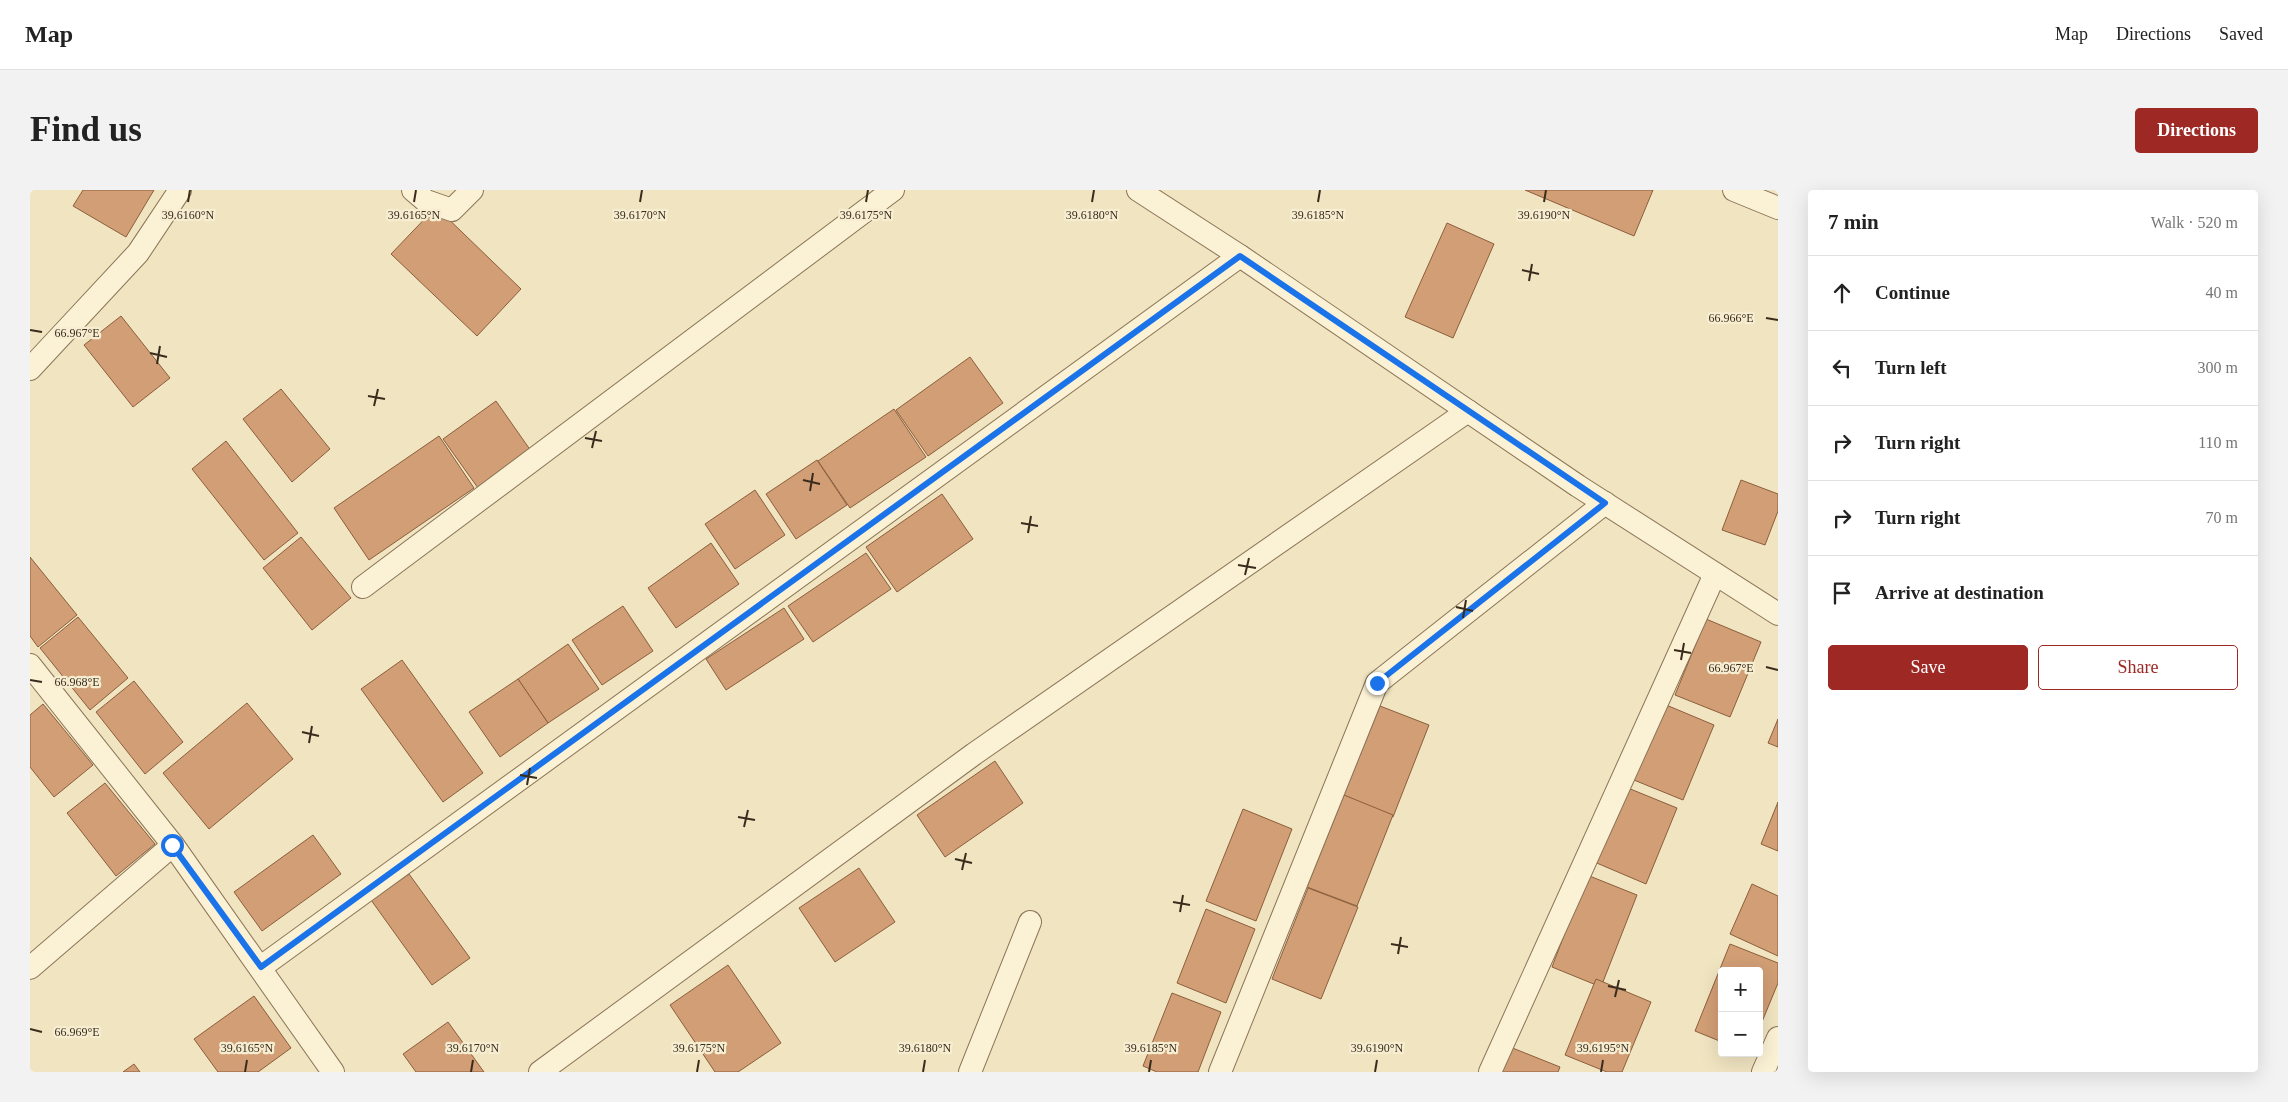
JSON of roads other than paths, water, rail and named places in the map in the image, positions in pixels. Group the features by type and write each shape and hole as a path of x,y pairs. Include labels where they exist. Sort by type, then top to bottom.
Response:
{"street":[{"path":"30,369 138,253 180,190"},
{"path":"413,190 426,202 452,210 472,190"},
{"path":"363,587 893,190"},
{"path":"1138,190 1240,256 1605,503 1778,614"},
{"path":"1734,190 1778,208"},
{"path":"261,967 1240,256"},
{"path":"540,1072 974,754 1468,412"},
{"path":"1220,1072 1377,683 1605,503"},
{"path":"1490,1072 1715,574"},
{"path":"30,665 172,845 261,967 333,1072"},
{"path":"30,968 172,845"},
{"path":"970,1072 1030,922"},
{"path":"1763,1072 1778,1038"}]}
